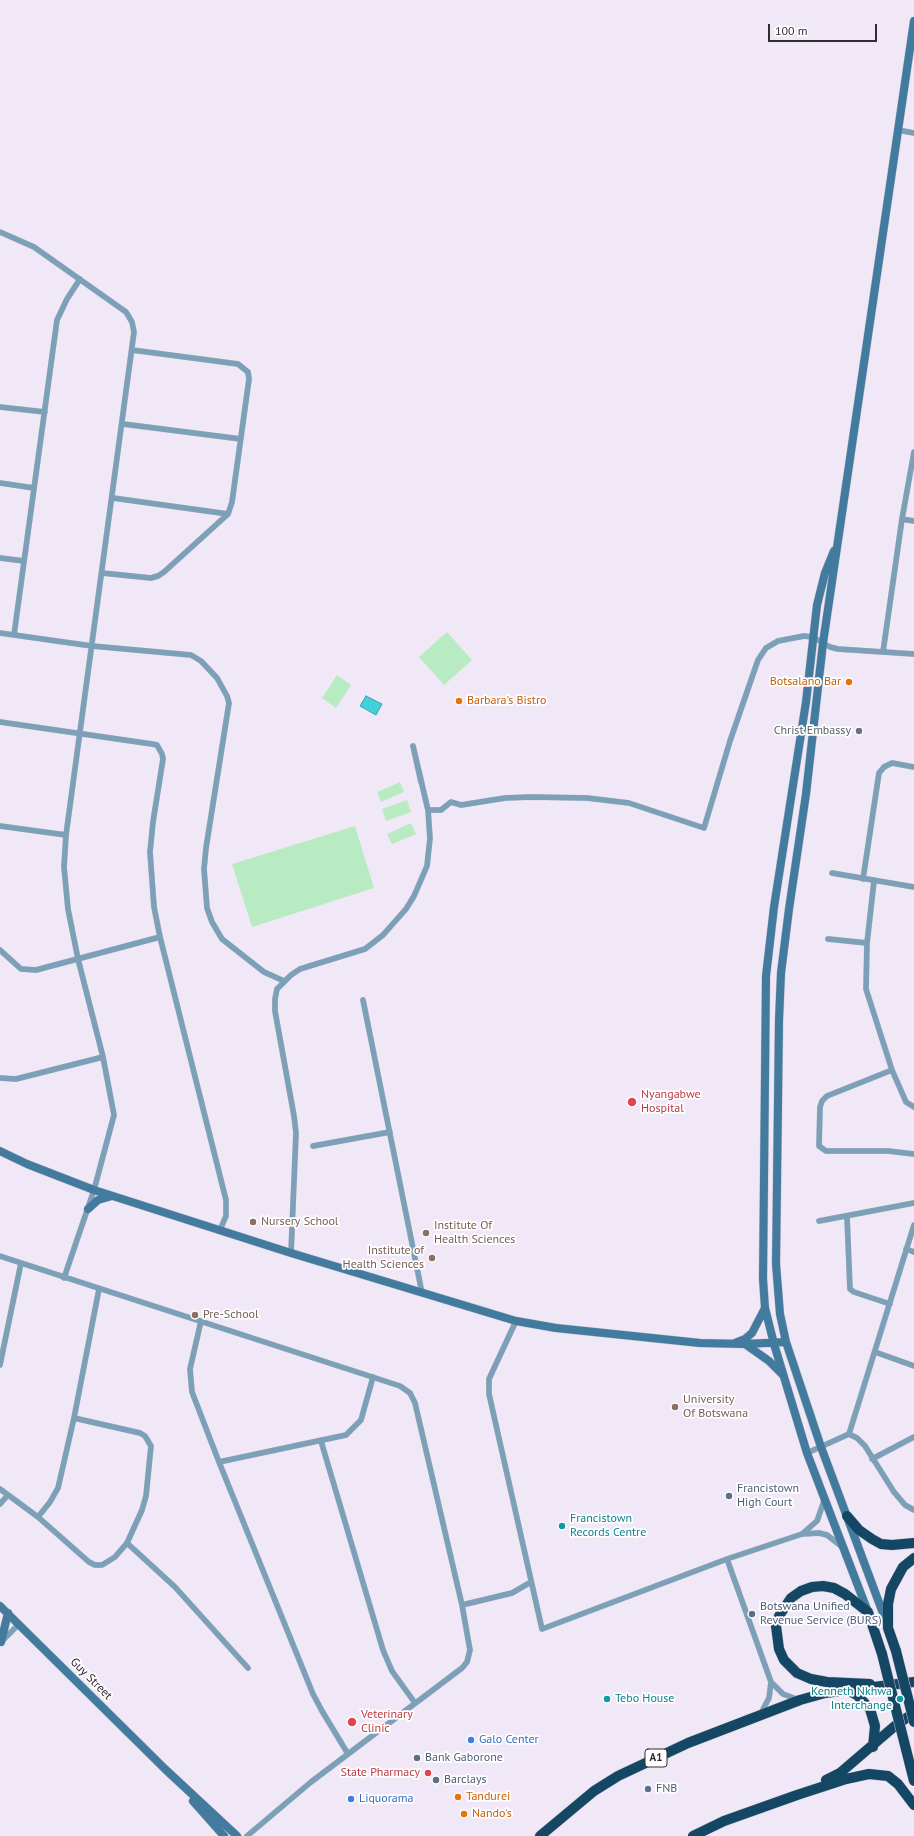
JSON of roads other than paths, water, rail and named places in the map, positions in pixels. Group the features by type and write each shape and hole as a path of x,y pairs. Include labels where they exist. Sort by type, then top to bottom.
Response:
{"highway":[{"path":"847,1516 859,1530 872,1540 892,1546 914,1543"},
{"path":"914,1558 903,1567 891,1589 888,1604 888,1628 914,1722"},
{"path":"888,1686 851,1682 827,1682 811,1679 797,1673 789,1667 778,1649 776,1626 779,1616 791,1598 801,1591 812,1587 823,1586 834,1588 845,1594 868,1612 898,1711 914,1781"},
{"name":"A1","path":"540,1836 594,1791 618,1776 688,1743 800,1700 825,1693 914,1682"},
{"path":"849,1691 857,1695 870,1709 875,1726 873,1747"},
{"path":"797,1795 840,1773 873,1747 896,1726 914,1713"},
{"path":"693,1836 724,1821 797,1795 846,1779 878,1774 888,1776 898,1784 914,1805"}],"street":[{"path":"888,1628 821,1447 786,1342 777,1295 776,1264 781,973 806,794 823,643 836,565 837,545 914,21"},
{"path":"898,130 914,133"},
{"path":"0,232 34,247 126,312 132,322 134,332 113,498 66,835 65,888 78,959 102,1057 114,1115 94,1190 64,1278"},
{"path":"14,635 58,320 64,304 80,279"},
{"path":"102,573 151,578 158,576 228,514 232,502 249,379 248,372 244,367 238,364 132,350"},
{"path":"0,407 45,412"},
{"path":"123,424 240,439"},
{"path":"883,652 902,520 914,452"},
{"path":"0,483 34,488"},
{"path":"113,498 228,514"},
{"path":"902,520 914,521"},
{"path":"837,545 825,573 817,605 801,738 774,907 766,976 763,1279 765,1308 774,1344 807,1452 824,1501 844,1548 868,1612"},
{"path":"0,558 24,561"},
{"path":"0,633 92,646 191,655 207,667 222,686 229,704 206,848 204,869 207,908 212,922 222,939 264,972 284,981"},
{"path":"428,810 443,809 451,802 461,804 531,796 587,798 629,803 704,828 730,740 762,653 766,648 778,641 804,636 813,637 830,647 838,649 914,654"},
{"path":"0,722 152,744 157,745 162,754 163,759 152,822 150,852 154,908 226,1200 226,1216 220,1230"},
{"path":"292,1253 296,1133 275,999 278,989 284,981 300,969 365,949 376,942 394,923 414,896 427,866 430,838 428,810 413,746 421,782"},
{"path":"863,879 879,773 884,766 892,763 914,767"},
{"path":"0,826 66,835"},
{"path":"832,873 914,887"},
{"path":"874,881 867,943 866,989 892,1070 906,1102 914,1107"},
{"path":"0,950 16,965 28,971 160,937"},
{"path":"828,939 867,943"},
{"path":"364,1000 422,1293"},
{"path":"0,1078 16,1079 102,1057"},
{"path":"892,1070 827,1096 822,1101 820,1107 819,1146 826,1151 888,1151 914,1154"},
{"path":"313,1146 390,1132"},
{"path":"0,1151 27,1164 94,1190 292,1253 516,1321 556,1328 700,1343 774,1344 786,1342"},
{"path":"88,1209 98,1200 113,1196"},
{"path":"818,1221 914,1203"},
{"path":"847,1216 850,1288 854,1292 890,1304"},
{"path":"807,1452 849,1434 914,1225"},
{"path":"906,1249 914,1252"},
{"path":"0,1256 400,1386 410,1392 415,1403 462,1605 470,1650 467,1662 462,1668 311,1782 247,1836"},
{"path":"0,1365 21,1263"},
{"path":"38,1517 50,1502 58,1488 74,1418 99,1289"},
{"path":"731,1344 745,1339 752,1333 765,1308"},
{"path":"201,1321 190,1369 189,1379 192,1392 218,1462 313,1694 348,1754"},
{"path":"516,1321 489,1379 489,1394 542,1629 727,1559 802,1534 819,1533 827,1535 844,1548"},
{"path":"745,1344 769,1361 785,1377"},
{"path":"875,1352 914,1366"},
{"path":"218,1462 322,1441 346,1434 361,1420 373,1377"},
{"path":"0,1489 38,1517 90,1562 95,1565 102,1565 108,1562 127,1543 137,1525 146,1496 152,1454 149,1440 140,1433 74,1418"},
{"path":"849,1434 857,1438 894,1492 905,1505 914,1510"},
{"path":"872,1458 914,1437"},
{"path":"322,1441 383,1650 392,1670 416,1703"},
{"path":"0,1504 8,1495"},
{"path":"802,1534 817,1522 824,1501"},
{"path":"127,1543 175,1587 248,1668"},
{"path":"727,1559 771,1682 783,1694 800,1700"},
{"path":"462,1605 512,1593 531,1582"},
{"name":"Guy Street","path":"0,1606 165,1769 237,1836"},
{"path":"1,1642 8,1613"},
{"path":"1,1642 19,1624"},
{"path":"758,1716 769,1698 771,1682"},
{"name":"Guy Street","path":"165,1769 170,1777 224,1836"}],"water":[{"path":"366,696 382,704 376,715 360,706"}],"place":[{"name":"Botsalano Bar","path":"849,682"},
{"name":"Barbara's Bistro","path":"459,701"},
{"name":"Christ Embassy","path":"859,731"},
{"name":"Nyangabwe Hospital","path":"632,1102"},
{"name":"Nursery School","path":"253,1222"},
{"name":"Institute Of Health Sciences","path":"426,1233"},
{"name":"Institute of Health Sciences","path":"432,1258"},
{"name":"Pre-School","path":"195,1315"},
{"name":"University Of Botswana","path":"675,1407"},
{"name":"Francistown High Court","path":"729,1496"},
{"name":"Francistown Records Centre","path":"562,1526"},
{"name":"Botswana Unified Revenue Service (BURS)","path":"752,1614"},
{"name":"Tebo House","path":"607,1699"},
{"name":"Kenneth Nkhwa Interchange","path":"900,1699"},
{"name":"Veterinary Clinic","path":"352,1722"},
{"name":"Galo Center","path":"471,1740"},
{"name":"Bank Gaborone","path":"417,1758"},
{"name":"State Pharmacy","path":"428,1773"},
{"name":"Barclays","path":"436,1780"},
{"name":"FNB","path":"648,1789"},
{"name":"Tandurei","path":"458,1797"},
{"name":"Liquorama","path":"351,1799"},
{"name":"Nando's","path":"464,1814"}]}
